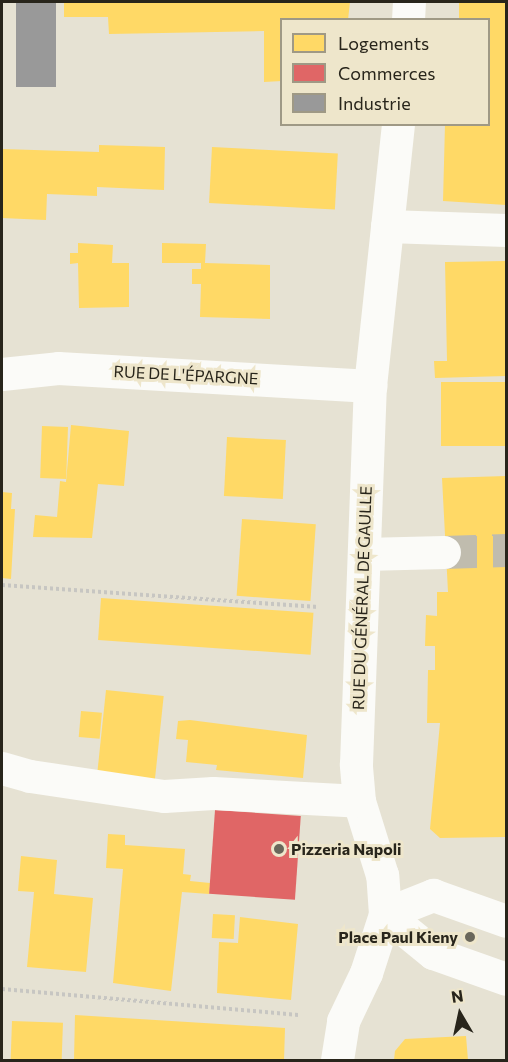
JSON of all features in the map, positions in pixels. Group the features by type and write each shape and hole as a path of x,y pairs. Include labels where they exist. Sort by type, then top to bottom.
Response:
{"street":[{"path":"408,18 409,2"},
{"name":"RUE DU GÉNÉRAL DE GAULLE","path":"337,1060 343,1022 366,973 385,914 382,875 359,801 356,764 370,386 398,126"},
{"path":"387,226 507,230"},
{"name":"RUE DE L'ÉPARGNE","path":"2,374 58,368 370,386"},
{"path":"364,554 444,552"},
{"path":"2,768 30,776 164,796 213,794 359,801"},
{"path":"507,921 433,895 385,914 433,953 507,979"}],"path":[{"path":"2,585 318,607"},
{"path":"2,989 301,1015"}],"building: Logements":[{"path":"64,2 350,2 348,18 280,18 280,81 264,82 264,31 109,34 108,17 64,17"},
{"path":"459,2 506,2 506,205 443,201 445,126 490,126 490,18 459,18"},
{"path":"99,145 165,147 164,190 97,187 97,196 47,194 46,220 2,218 2,149 99,152"},
{"path":"212,147 338,154 335,210 209,203"},
{"path":"78,243 113,245 112,263 129,263 129,307 79,308 78,263 70,264 70,253 78,253"},
{"path":"162,243 206,244 205,263 270,265 270,319 200,317 201,284 192,284 192,269 201,269 201,263 162,263"},
{"path":"506,261 506,376 435,378 434,361 447,361 445,262"},
{"path":"441,382 506,382 506,446 441,446"},
{"path":"71,425 129,431 124,486 98,484 92,538 33,537 35,515 57,517 60,481 66,482"},
{"path":"42,426 68,427 66,479 40,478"},
{"path":"227,437 286,440 283,499 224,496"},
{"path":"506,476 506,837 440,838 430,829 440,723 427,723 428,670 435,670 435,646 425,646 426,615 437,616 437,592 448,592 442,478"},
{"path":"2,492 12,493 11,509 15,509 11,579 2,578"},
{"path":"242,519 316,524 310,601 237,596"},
{"path":"101,598 313,613 311,655 98,640"},
{"path":"106,690 164,696 155,783 97,777"},
{"path":"81,711 102,713 100,739 79,737"},
{"path":"190,720 307,735 303,778 216,770 217,765 186,762 188,740 176,739 178,721"},
{"path":"108,834 125,835 125,845 185,849 183,874 191,875 190,881 210,883 209,894 182,892 171,991 113,983 123,869 106,868"},
{"path":"21,856 57,860 54,894 93,898 86,972 27,967 34,892 18,891"},
{"path":"213,914 235,915 234,939 212,938"},
{"path":"240,917 298,924 291,1000 217,993 219,942 238,943"},
{"path":"75,1015 285,1028 284,1060 74,1060"},
{"path":"12,1021 63,1023 62,1060 11,1060"},
{"path":"466,1036 468,1060 394,1060 395,1051 405,1039"}],"building: Commerces":[{"path":"215,810 301,816 295,900 209,894"}],"building: Industrie":[{"path":"16,2 56,2 56,87 16,87"}],"tunnel":[{"path":"444,552 506,550"}],"place":[{"name":"Pizzeria Napoli","path":"279,849"},
{"name":"Place Paul Kieny","path":"470,937"}]}
